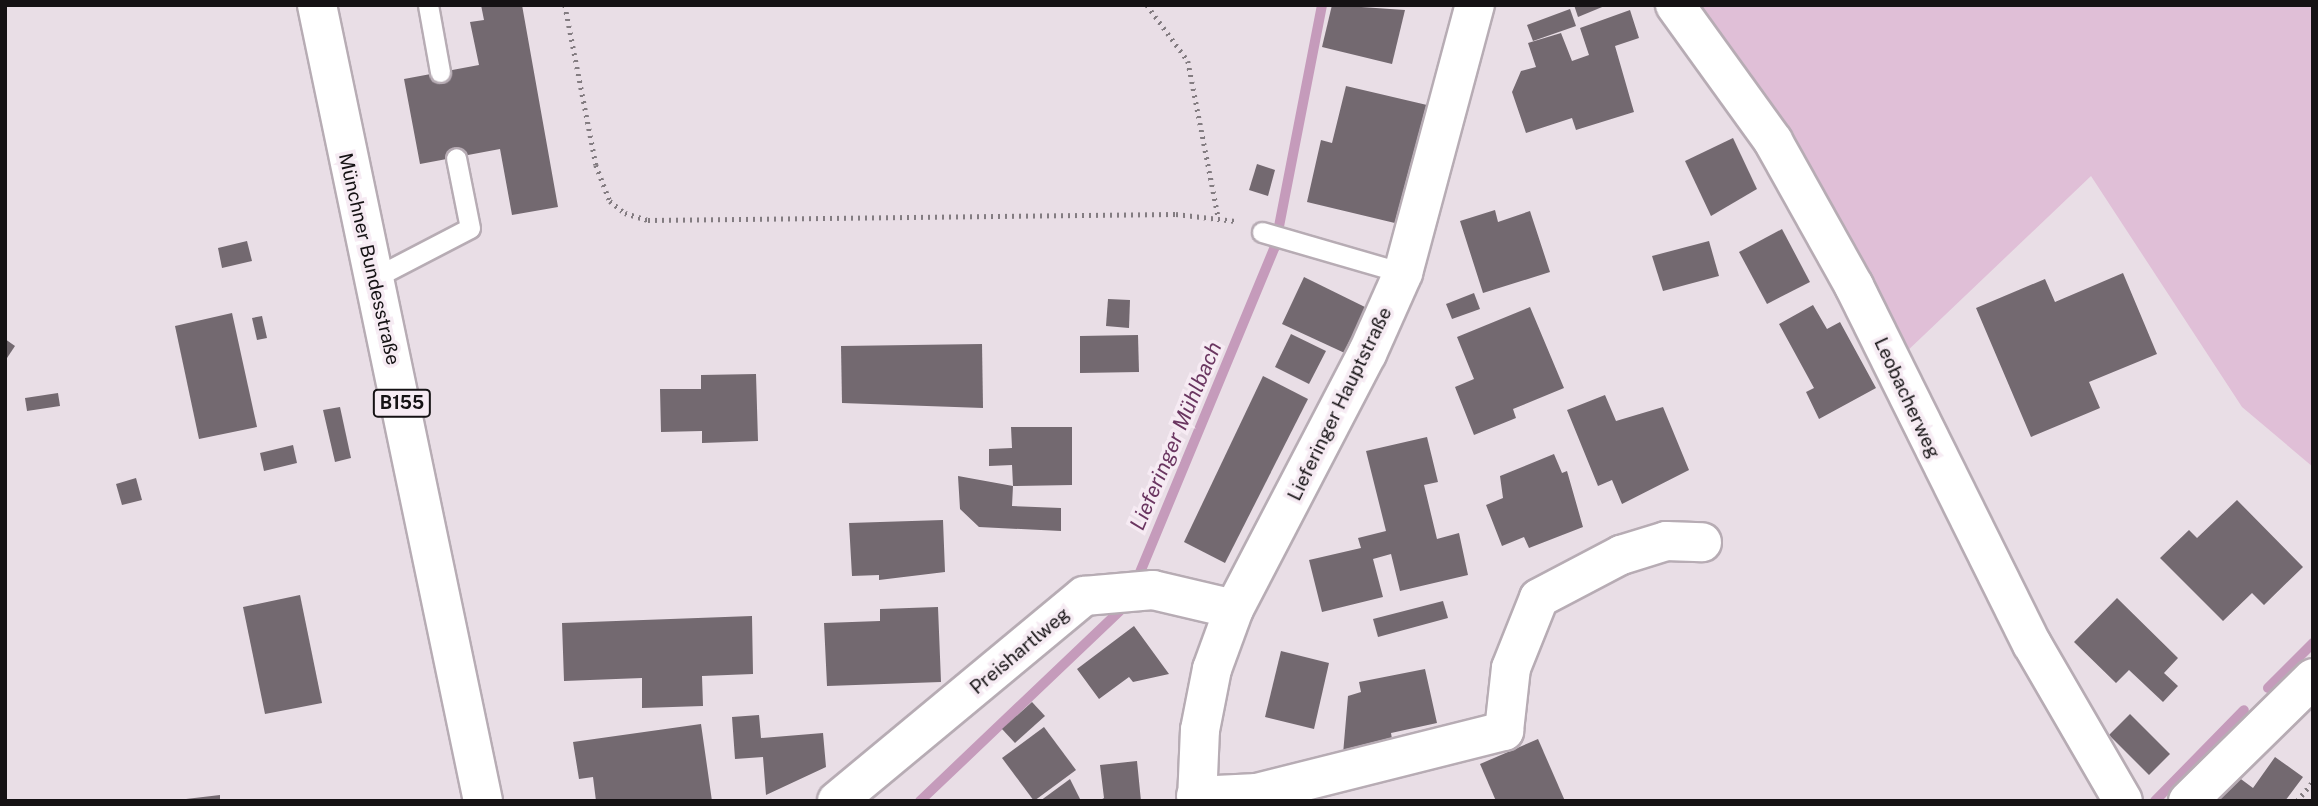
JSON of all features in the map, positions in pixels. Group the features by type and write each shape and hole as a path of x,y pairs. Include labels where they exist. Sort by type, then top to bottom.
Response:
{"street":[{"name":"Münchner Bundesstraße","path":"317,5 483,801"},
{"name":"Lieferinger Hauptstraße","path":"1475,5 1403,273 1367,354 1234,609 1199,730 1197,798 1257,793 1504,731 1511,668 1539,598 1621,555 1666,541 1702,542"},
{"name":"Leobacherweg","path":"1675,5 1773,141 1854,286 2025,632 2123,801"},
{"name":"Preishartlweg","path":"837,801 1084,596 1115,590 1153,590 1234,609"},
{"path":"2188,801 2313,678"}],"lane":[{"path":"428,5 440,72"},
{"path":"372,279 470,228 456,158"},
{"path":"1262,232 1292,243 1403,273"}],"path":[{"path":"565,5 601,184 625,213 648,220 1218,215 1188,61 1147,5"},
{"path":"2297,801 2313,781"}],"shaded area":[{"path":"1699,5 2313,5 2313,467 2242,407 2091,176 1903,355"}],"building":[{"path":"481,5 522,5 558,207 512,215 500,149 420,164 404,79 479,65 470,22 484,20"},
{"path":"1332,5 1405,10 1392,64 1322,47"},
{"path":"1574,5 1607,5 1578,17"},
{"path":"1570,9 1576,26 1533,41 1527,25"},
{"path":"1630,10 1639,38 1615,46 1634,112 1576,130 1572,118 1526,133 1512,92 1521,71 1536,67 1528,43 1561,33 1572,61 1589,55 1580,28"},
{"path":"1346,86 1427,105 1399,224 1307,202 1321,140 1332,143"},
{"path":"1733,138 1757,189 1711,216 1685,161"},
{"path":"1257,164 1275,170 1268,196 1249,190"},
{"path":"1495,210 1498,222 1530,211 1550,272 1483,293 1460,221"},
{"path":"1782,229 1810,282 1767,304 1739,252"},
{"path":"247,241 252,261 222,268 218,248"},
{"path":"1709,241 1719,276 1663,291 1652,256"},
{"path":"2123,273 2157,354 2089,382 2100,408 2031,437 1976,308 2045,279 2055,302"},
{"path":"1304,277 1371,310 1349,355 1282,324"},
{"path":"1474,293 1480,309 1452,319 1446,304"},
{"path":"1108,299 1130,300 1129,328 1106,326"},
{"path":"1813,305 1827,329 1840,322 1876,388 1819,419 1806,392 1814,388 1779,324"},
{"path":"1530,307 1564,388 1513,409 1516,418 1474,435 1455,387 1474,379 1457,337"},
{"path":"232,313 257,427 199,439 175,326"},
{"path":"262,316 267,338 257,340 252,318"},
{"path":"1291,334 1326,351 1309,384 1275,367"},
{"path":"1138,335 1139,372 1080,373 1080,336"},
{"path":"5,339 15,346 5,361"},
{"path":"982,344 983,408 842,403 841,346"},
{"path":"756,374 758,441 702,443 702,431 661,432 660,389 701,389 701,375"},
{"path":"1263,376 1308,399 1225,563 1184,542"},
{"path":"58,393 60,406 27,411 25,398"},
{"path":"1605,395 1616,421 1663,407 1689,470 1622,504 1612,480 1598,486 1567,410"},
{"path":"340,407 351,458 335,462 323,410"},
{"path":"1011,427 1072,427 1072,485 1013,486 1012,465 989,466 989,449 1012,448"},
{"path":"1427,437 1438,482 1424,485 1437,539 1459,533 1468,575 1400,591 1391,554 1373,559 1383,597 1322,612 1309,560 1361,548 1358,538 1386,531 1366,451"},
{"path":"293,445 297,463 264,471 260,453"},
{"path":"1554,454 1562,473 1567,471 1583,527 1529,548 1524,537 1502,546 1486,505 1503,498 1500,476"},
{"path":"958,476 1013,486 1012,506 1061,508 1061,531 979,527 960,509"},
{"path":"136,478 142,500 122,505 116,484"},
{"path":"2237,500 2303,567 2264,605 2252,593 2223,621 2160,558 2189,530 2197,538"},
{"path":"943,520 945,572 879,580 879,575 852,576 849,523"},
{"path":"300,595 322,703 265,714 243,607"},
{"path":"2117,598 2178,658 2164,673 2178,686 2163,702 2129,670 2116,683 2074,642"},
{"path":"1443,601 1448,618 1378,637 1373,619"},
{"path":"938,607 941,682 827,686 824,623 880,621 880,609"},
{"path":"752,616 753,674 702,676 703,706 642,708 642,678 564,681 562,623"},
{"path":"1134,626 1169,674 1133,682 1129,677 1099,699 1077,669"},
{"path":"1281,651 1329,663 1314,729 1265,717"},
{"path":"1425,669 1437,723 1391,733 1393,745 1343,754 1348,696 1361,692 1359,682"},
{"path":"1032,702 1045,716 1015,743 1002,729"},
{"path":"2130,714 2170,754 2149,775 2109,735"},
{"path":"759,715 761,738 823,733 826,767 766,795 763,757 735,759 732,717"},
{"path":"701,724 712,801 596,801 593,777 579,779 573,742"},
{"path":"1044,727 1076,770 1034,801 1002,758"},
{"path":"1538,739 1565,801 1496,801 1480,764"},
{"path":"2275,757 2303,777 2285,801 2208,801 2230,771 2253,788"},
{"path":"1137,761 1141,801 1099,801 1104,798 1100,765"},
{"path":"1070,779 1081,801 1040,801"},
{"path":"220,795 220,801 186,801 186,799"}],"waterway":[{"name":"Lieferinger Mühlbach","path":"1136,582 1275,247 1322,5"},
{"name":"Lieferinger Mühlbach","path":"920,801 1127,604"},
{"path":"2268,688 2313,643"},
{"path":"2155,801 2244,710"}]}
